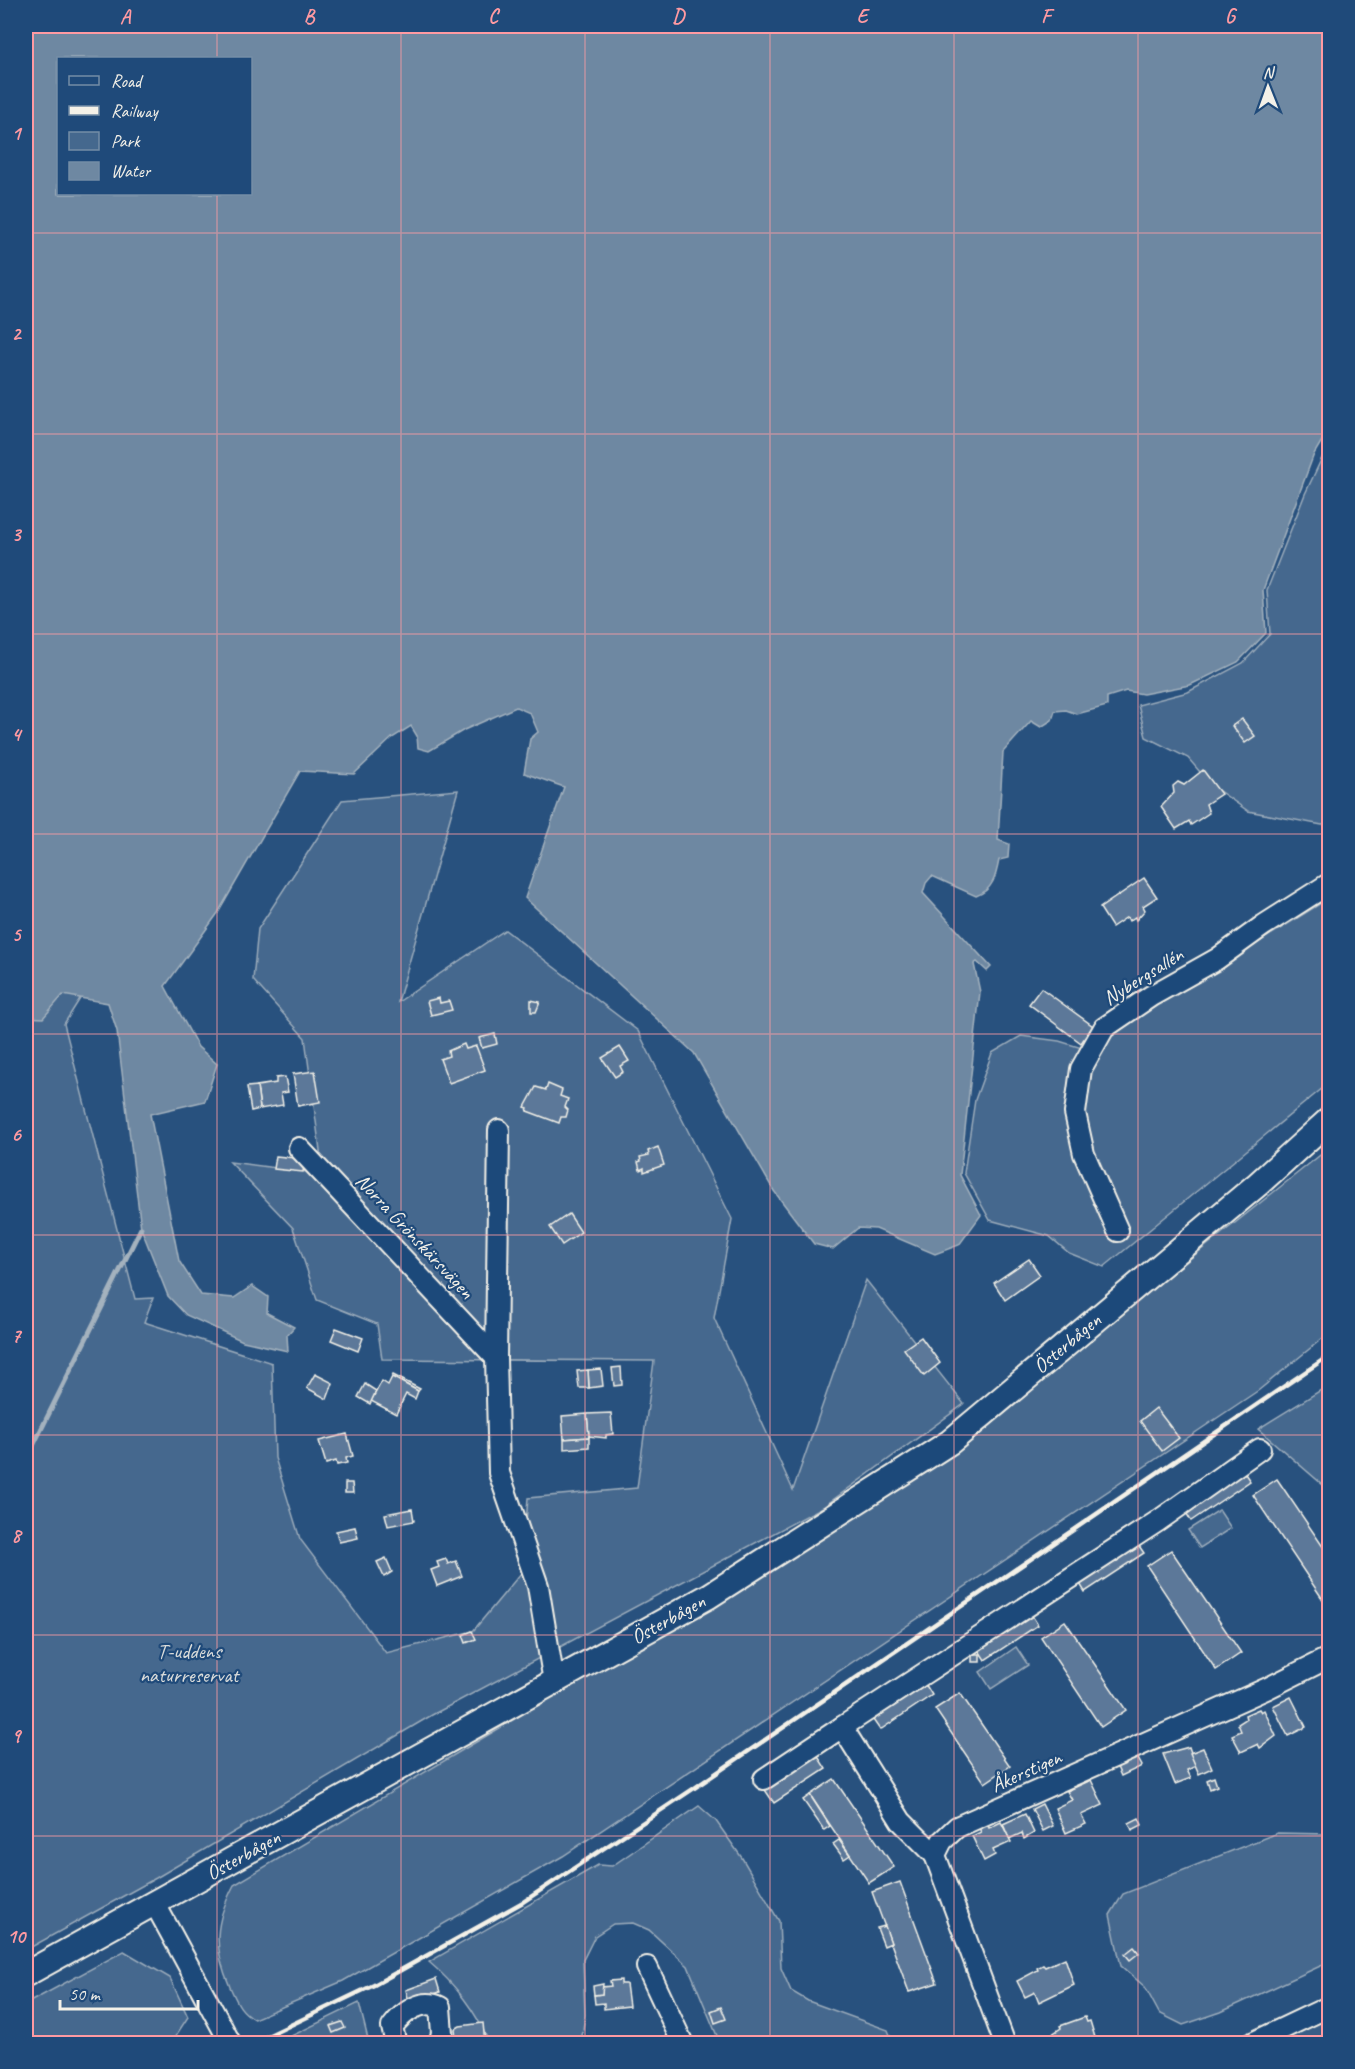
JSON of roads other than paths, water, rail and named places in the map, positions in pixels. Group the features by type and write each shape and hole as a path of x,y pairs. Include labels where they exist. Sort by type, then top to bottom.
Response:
{"main road":[{"name":"Österbågen","path":"26,1974 709,1596 950,1442 1258,1184 1329,1119"},
{"name":"Österbågen","path":"1258,1184 1329,1131"}],"street":[{"name":"Nybergsallén","path":"1118,1232 1084,1154 1075,1113 1080,1069 1104,1028 1151,996 1217,959 1329,883"},
{"name":"Norra Grönskärsvägen","path":"498,1130 496,1358 500,1473 538,1586 554,1682"},
{"name":"Norra Grönskärsvägen","path":"299,1148 496,1358"},
{"path":"764,1779 1158,1521 1260,1449"},
{"name":"Åkerstigen","path":"935,1856 942,1841 957,1827 1268,1688 1329,1657"},
{"path":"842,1727 901,1821 935,1856 1005,2043"},
{"path":"155,1904 231,2043"},
{"path":"647,1967 683,2043"},
{"path":"396,2043 392,2027 400,2016 412,2008 432,2003 440,2007 442,2016 439,2043"},
{"path":"1250,2043 1329,2006"}],"water":[{"path":"26,26 1329,26 1329,429 1314,454 1263,590 1266,633 1238,662 1190,685 1143,694 1126,691 1107,697 1107,706 1077,714 1066,710 1055,711 1052,720 1041,727 1031,721 1003,752 998,840 1009,844 1008,858 999,860 990,886 976,896 932,876 926,883 923,893 991,967 987,971 977,962 974,964 980,992 960,1175 981,1215 959,1245 935,1254 876,1229 858,1228 833,1249 814,1244 774,1191 694,1053 525,898 564,787 524,773 530,739 538,732 530,713 516,707 464,730 429,751 418,748 417,736 411,726 392,738 354,774 300,771 218,913 165,986 198,1047 217,1064 205,1101 150,1114 179,1261 201,1295 234,1298 252,1286 268,1297 267,1313 294,1327 287,1335 288,1351 243,1341 186,1315 168,1296 141,1228 117,1031 108,1003 63,995 43,1018 26,1017"}],"waterway":[{"path":"26,1460 141,1228"}],"railway":[{"path":"251,2044 374,1985 523,1902 693,1789 1330,1355"}],"park label":[{"name":"T-uddens naturreservat","path":"189,1663"}]}
